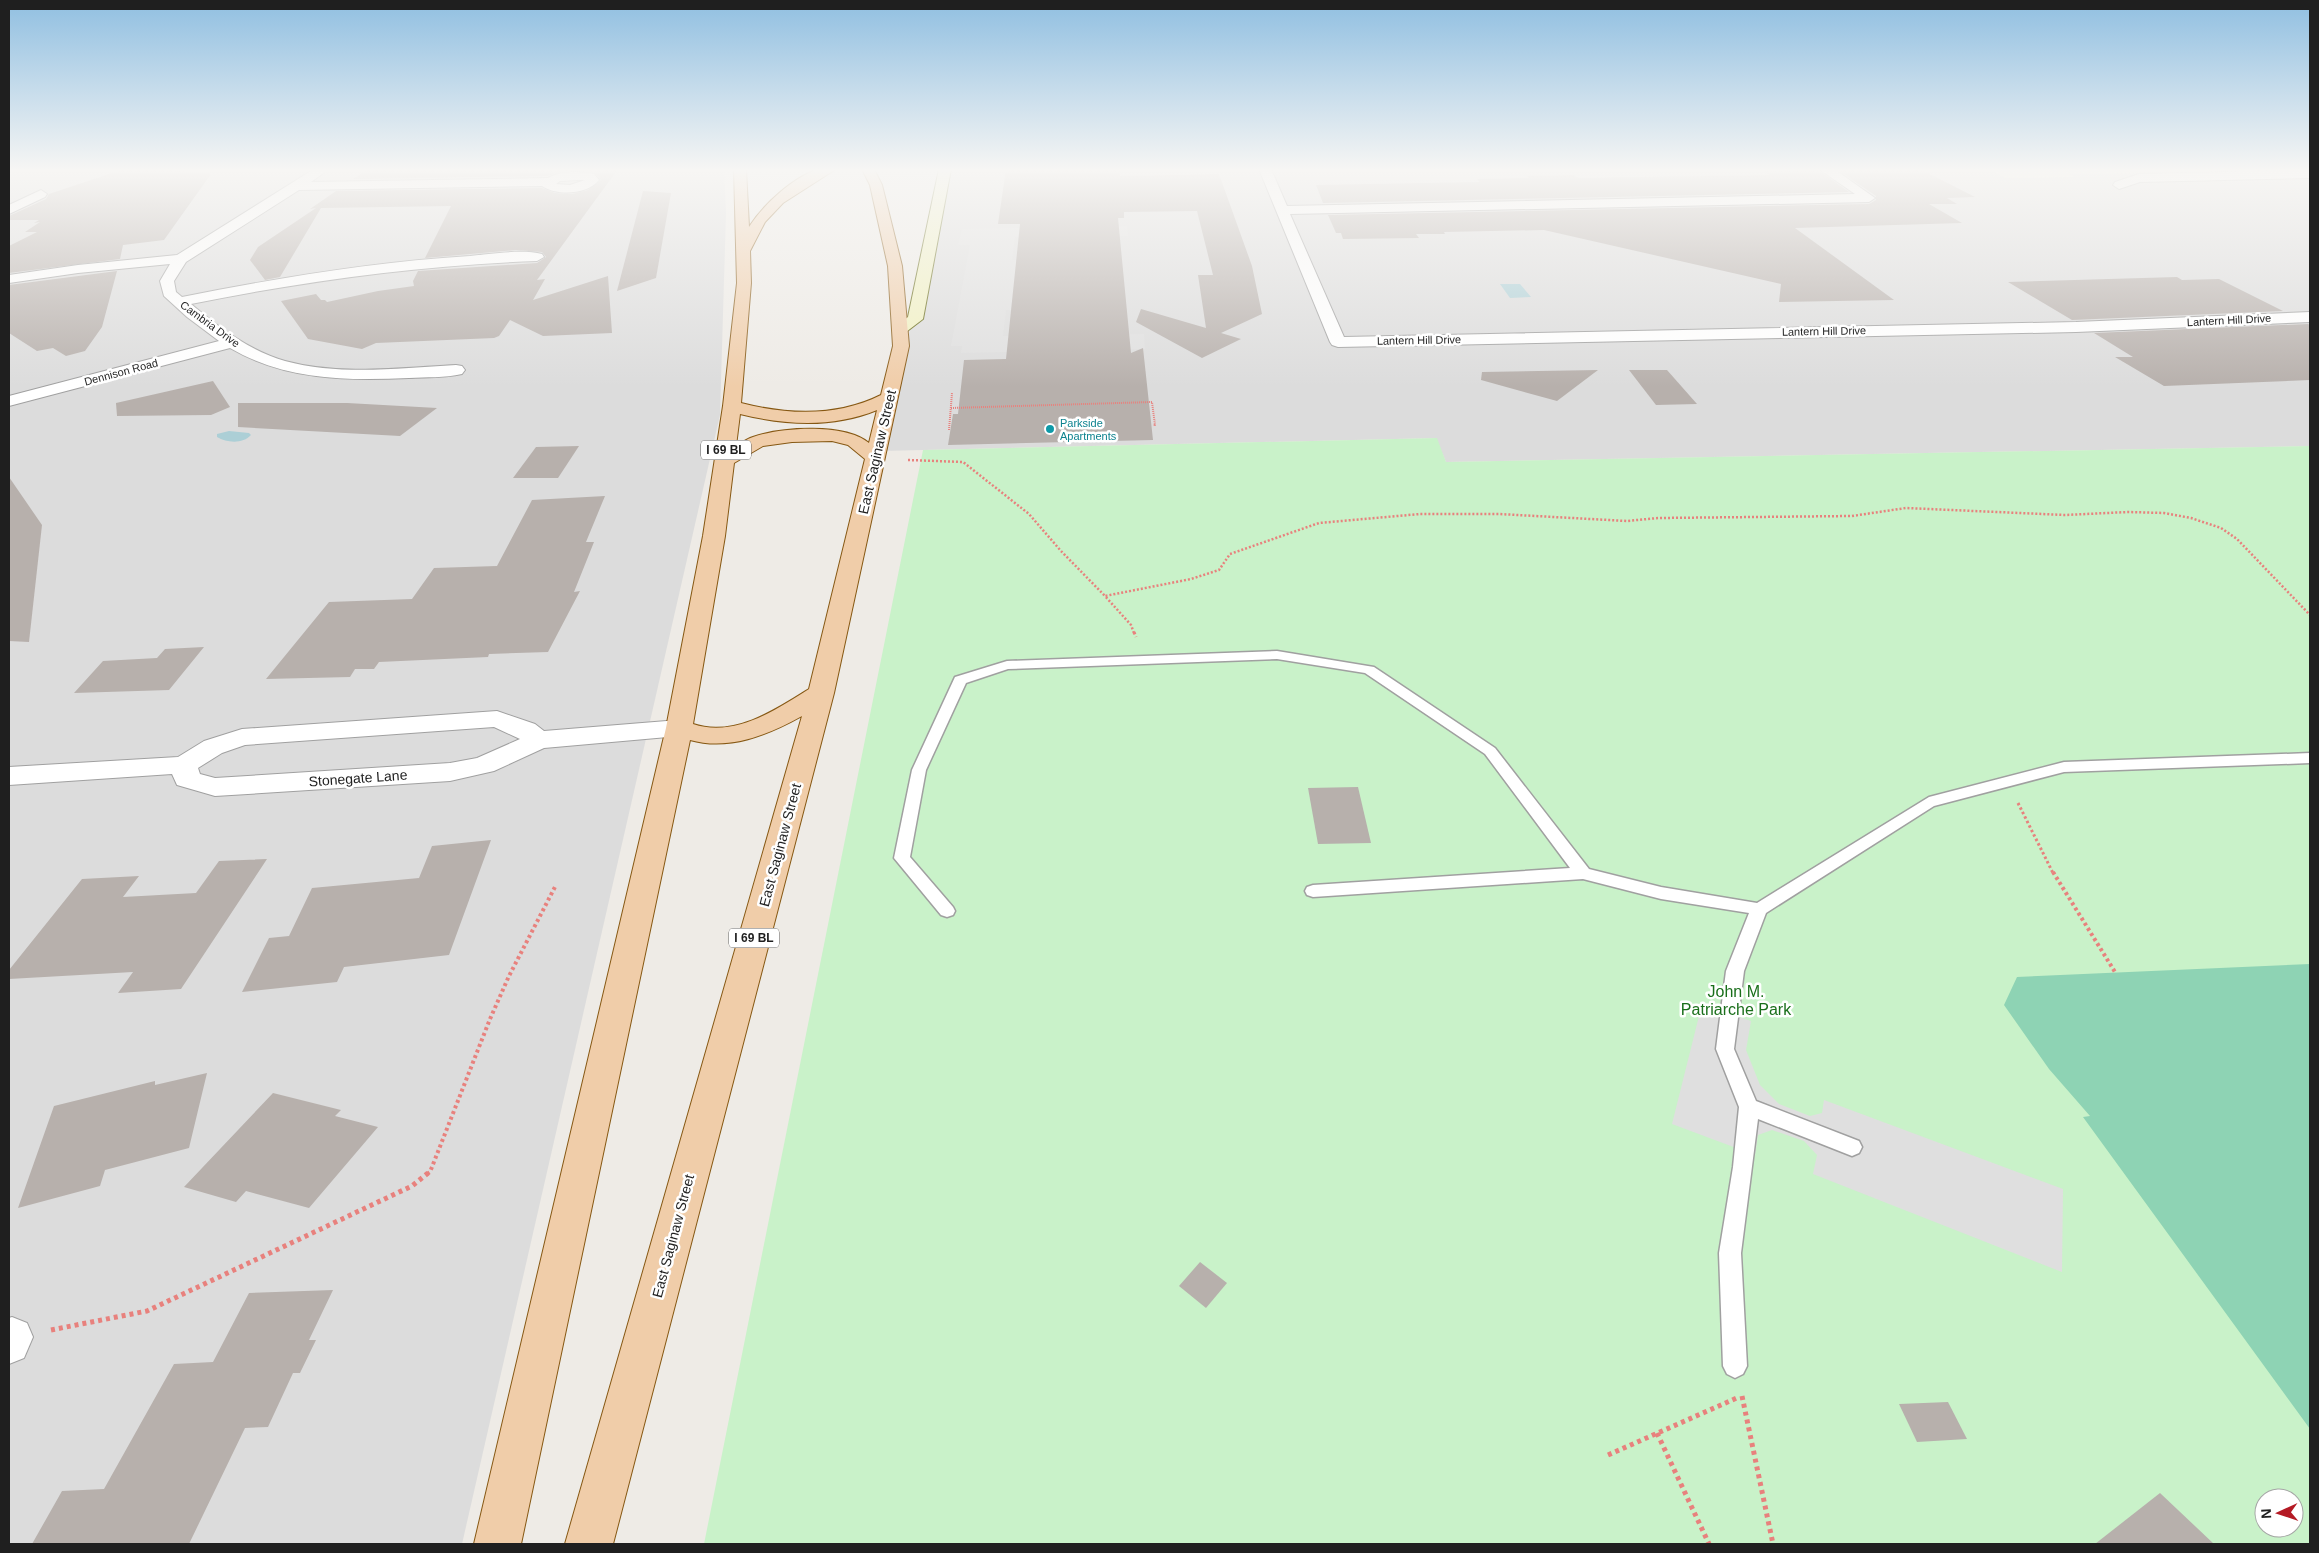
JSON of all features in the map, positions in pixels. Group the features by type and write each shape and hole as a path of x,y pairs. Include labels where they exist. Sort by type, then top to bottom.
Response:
{"main road":[{"name":"I 69 BL","path":"497,1544 679,728 714,536 725,460 744,283 744,241"},
{"path":"744,250 747,241"},
{"name":"East Saginaw Street","path":"589,1544 821,693 876,458 901,346 895,266 889,241"},
{"path":"900,329 915,319 931,241"},
{"path":"732,406 762,415 782,418 834,416 860,411 890,397"},
{"path":"725,460 758,442 792,436 832,435 855,441 876,458"},
{"path":"679,728 702,735 732,734 761,726 787,714 821,693"}],"street":[{"name":"Cambria Drive","path":"209,241 181,259 167,281 168,293 233,342 280,365 320,372 390,373 456,370"},
{"name":"Lantern Hill Drive","path":"1295,241 1338,342 2066,327 2310,317"},
{"path":"178,302 318,277 405,266 471,259 537,257"},
{"path":"9,279 78,269 181,259"},
{"name":"Dennison Road","path":"9,401 233,342"},
{"path":"9,776 184,765 213,747 242,737 497,719 526,730 538,740"},
{"name":"Stonegate Lane","path":"184,765 187,779 215,787 450,772 484,765 514,753 538,740 679,728"}],"lane":[{"path":"947,911 902,858 919,770 960,680 1007,665 1278,655 1369,670 1490,751 1583,873"},
{"path":"1735,1366 1730,1253 1743,1166 1749,1107 1725,1049 1735,971 1759,909 1929,802 2064,768 2310,758"},
{"path":"1313,891 1583,873 1661,893 1759,909"},
{"path":"1749,1107 1852,1147"}],"path":[{"path":"949,430 952,393"},
{"path":"951,408 1152,402 1155,425 1153,425"},
{"path":"908,460 962,462 1029,514 1131,625 1144,659"},
{"path":"1105,596 1191,579 1219,570 1230,554 1319,523 1361,518 1420,514 1499,514 1627,521 1658,518 1852,516 1906,508 1936,508 2065,515 2146,512 2191,518 2221,528 2237,539 2310,615"},
{"path":"2008,782 2054,874 2115,972"},
{"path":"11,1340 147,1311 412,1186 430,1172 505,984 556,886"},
{"path":"1735,1366 1773,1544"},
{"path":"1608,1455 1742,1396"},
{"path":"1657,1433 1709,1544"}],"shaded area":[{"path":"9,241 725,241 720,415 462,1544 9,1544"},
{"path":"931,241 2310,241 2310,446 1446,462 1436,438 881,451"},
{"path":"959,241 1014,241 1012,260 1017,260 1011,310 1006,310 1003,336 1144,334 1145,349 961,353 962,346 951,346 970,245 958,245"},
{"path":"1702,1004 1751,1021 1746,1050 1760,1085 1779,1104 1810,1116 1822,1113 1824,1100 2063,1189 2062,1272 1813,1174 1817,1155 1804,1141 1772,1130 1758,1135 1755,1155 1672,1124"}],"green space":[{"name":"John M. Patriarche Park","path":"1437,438 1446,462 2310,446 2310,1544 704,1544 923,450"},
{"path":"2310,964 2310,1429 2083,1117 2090,1116 2049,1069 2004,1005 2017,977"}],"water":[{"path":"1500,284 1520,284 1531,297 1510,298"},
{"path":"229,431 249,433 251,435 244,440 235,442 217,437 217,434"}],"building":[{"path":"18,241 152,241 123,245 120,259 9,273 9,246"},
{"path":"266,241 301,241 280,277 265,280 250,260 258,247"},
{"path":"433,241 565,241 537,280 545,279 533,300 608,276 612,333 543,336 510,320 499,336 494,338 376,343 362,349 308,339 281,301 316,294 321,300 327,302 378,291 414,286 413,281 418,271 537,263 546,257 542,252 516,250 425,258"},
{"path":"630,241 662,241 656,278 617,291"},
{"path":"1018,241 1120,241 1131,353 1143,348 1153,440 948,445 953,414 958,414 964,360 1006,359"},
{"path":"1205,241 1243,241 1252,266 1262,314 1221,333 1241,339 1202,358 1136,322 1141,309 1206,328 1198,275 1213,275"},
{"path":"1594,241 1814,241 1894,300 1779,302 1781,284"},
{"path":"117,271 102,327 85,351 66,356 53,348 37,351 9,333 9,285"},
{"path":"2177,277 2182,280 2219,279 2283,311 2072,320 2008,282"},
{"path":"2310,325 2310,380 2164,386 2115,357 2133,357 2094,333"},
{"path":"1598,370 1557,401 1481,380 1482,372"},
{"path":"1629,370 1667,370 1697,404 1656,405"},
{"path":"213,381 230,407 211,415 117,416 116,403"},
{"path":"238,403 347,403 437,408 400,436 238,427"},
{"path":"579,446 558,478 513,478 536,447"},
{"path":"9,477 42,525 29,642 9,641"},
{"path":"605,496 586,542 594,542 574,592 580,591 548,652 379,662 374,669 355,669 350,677 266,679 329,602 412,599 434,568 497,566 532,500"},
{"path":"204,647 169,690 74,693 103,661 157,658 165,649"},
{"path":"1358,787 1371,843 1318,844 1308,788"},
{"path":"491,840 449,955 344,967 337,982 242,992 269,938 289,936 312,888 419,878 432,846"},
{"path":"267,859 181,989 118,993 133,972 9,979 9,970 82,879 139,876 123,897 196,893 219,861"},
{"path":"207,1073 189,1148 105,1170 100,1186 18,1208 54,1106 155,1081 155,1085"},
{"path":"273,1093 341,1110 335,1116 378,1127 309,1208 246,1191 236,1202 184,1187"},
{"path":"1200,1262 1227,1283 1206,1308 1179,1286"},
{"path":"333,1290 309,1340 316,1340 300,1373 293,1373 268,1427 245,1428 189,1544 32,1544 62,1491 104,1489 174,1364 213,1362 249,1293"},
{"path":"1948,1402 1967,1439 1917,1442 1899,1404"},
{"path":"2160,1493 2214,1544 2095,1544"}],"place":[{"name":"Parkside Apartments","path":"1050,429"}]}
